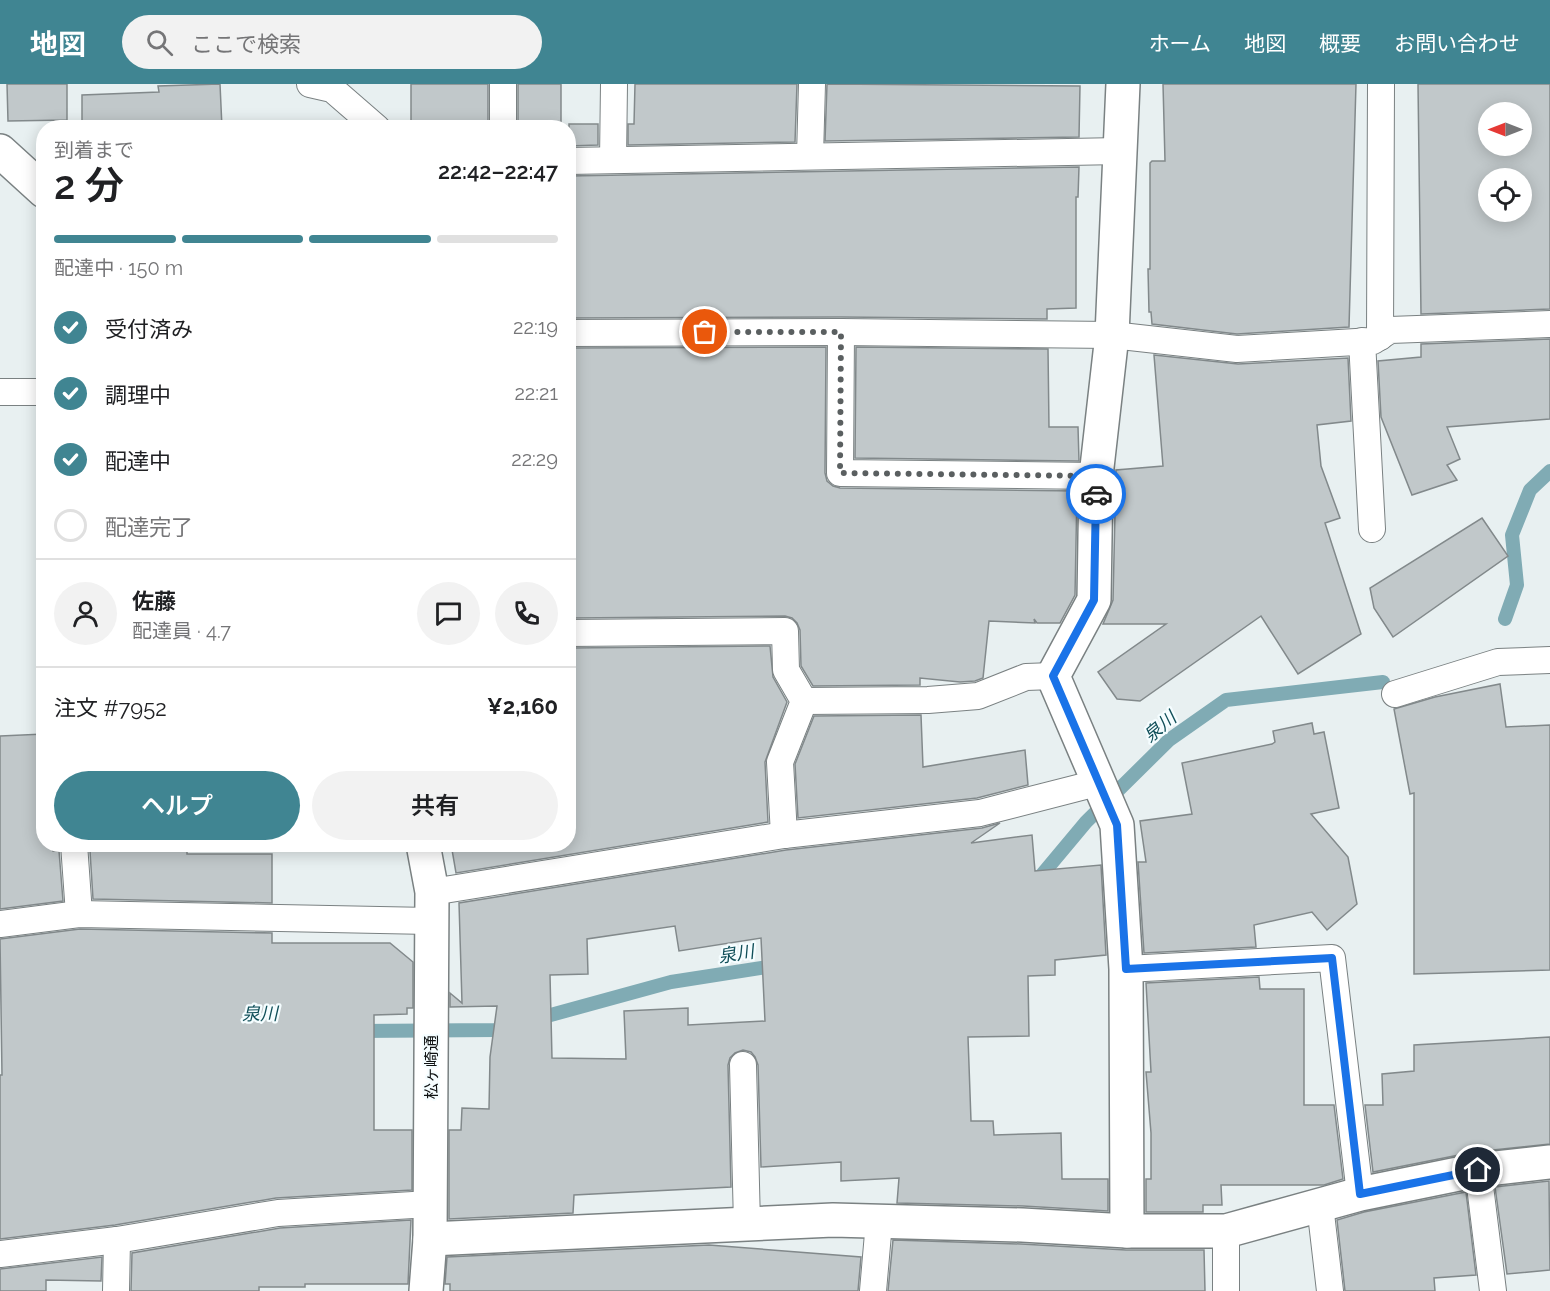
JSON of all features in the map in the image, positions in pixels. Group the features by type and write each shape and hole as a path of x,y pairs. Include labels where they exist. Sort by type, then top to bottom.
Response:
{"street":[{"path":"1123,84 1112,335 1096,476 1094,600 1053,676 1097,783 1117,825 1126,969 1127,1231"},
{"path":"0,151 36,184"},
{"name":"松ヶ崎通","path":"424,852 431,907 430,1239 426,1291"},
{"path":"430,1239 833,1220 1022,1225 1127,1231 1226,1231 1360,1194 1478,1170 1550,1162"}],"lane":[{"path":"310,84 332,89 368,120"},
{"path":"503,84 503,120"},
{"path":"613,160 614,84"},
{"path":"810,156 812,84"},
{"path":"1372,529 1371,339 1381,84"},
{"path":"576,161 1120,151"},
{"path":"576,333 841,332 1112,335 1237,349 1371,339 1390,330 1550,324"},
{"path":"841,332 840,473 1096,476"},
{"path":"0,392 36,392"},
{"path":"576,633 785,631 786,670 804,701"},
{"path":"1395,694 1498,662 1550,660"},
{"path":"804,701 928,700 978,696 1026,677 1053,676"},
{"path":"784,835 780,762 804,701"},
{"path":"0,924 79,914 431,907 784,835 980,813 1097,783"},
{"path":"75,852 79,914"},
{"path":"1126,969 1332,958 1360,1194"},
{"path":"742,1065 747,1224"},
{"path":"1478,1170 1493,1291"},
{"path":"0,1254 117,1240 278,1213 430,1204"},
{"path":"1320,1205 1330,1291"},
{"path":"873,1291 879,1222"},
{"path":"1226,1231 1226,1291"},
{"path":"116,1291 117,1240"}],"building":[{"path":"7,84 67,84 67,120 8,121"},
{"path":"220,84 222,120 82,120 82,95 159,92 158,86"},
{"path":"411,84 488,84 488,120 411,120"},
{"path":"518,84 561,84 561,120 518,120"},
{"path":"635,84 797,84 795,142 628,145 628,124 634,124"},
{"path":"827,84 1080,86 1079,137 825,141"},
{"path":"1163,84 1356,84 1349,327 1237,334 1152,324 1151,312 1149,312 1148,269 1150,269 1150,163 1165,161"},
{"path":"1418,84 1550,84 1550,309 1421,314"},
{"path":"576,124 598,124 598,145 576,146"},
{"path":"1079,167 1078,197 1076,197 1076,308 1047,309 1047,319 576,318 576,176"},
{"path":"1550,339 1550,419 1447,427 1460,459 1447,465 1457,480 1412,495 1381,417 1378,361 1421,357 1421,344"},
{"path":"826,347 825,473 827,481 840,488 1077,491 1075,595 1060,623 1037,623 1034,619 1035,623 989,621 983,678 960,682 920,678 920,685 813,686 801,666 800,630 792,618 785,616 576,618 576,348"},
{"path":"856,347 1048,349 1049,427 1078,427 1079,461 855,458"},
{"path":"1154,355 1238,364 1348,358 1351,421 1317,425 1321,466 1340,518 1325,523 1361,634 1298,674 1261,616 1140,701 1117,699 1098,672 1166,624 1103,624 1113,600 1116,470 1163,466"},
{"path":"1482,518 1508,556 1393,637 1374,608 1370,588"},
{"path":"770,646 773,677 787,702 765,762 768,822 456,873 452,852 576,852 576,648"},
{"path":"1500,684 1506,727 1550,725 1550,970 1414,974 1414,793 1410,794 1394,709 1435,697"},
{"path":"921,715 923,767 1025,750 1028,785 977,798 798,818 795,764 814,716"},
{"path":"1312,723 1314,734 1324,732 1339,808 1311,814 1348,857 1357,904 1327,930 1312,912 1254,925 1256,947 1144,953 1138,862 1146,862 1140,821 1192,814 1182,763 1272,744 1275,742 1273,731"},
{"path":"36,734 36,852 59,852 63,901 0,909 0,736"},
{"path":"1000,823 971,843 1032,835 1035,871 1101,865 1106,955 1055,960 1055,975 1028,976 1029,1036 968,1037 971,1121 993,1121 994,1135 1061,1133 1062,1179 1108,1179 1108,1211 897,1203 899,1178 841,1181 841,1162 761,1167 758,1065 751,1052 743,1050 730,1058 728,1065 731,1187 574,1195 573,1213 449,1219 449,1130 461,1130 462,1108 489,1109 490,1057 497,1006 450,1007 450,993 462,1003 459,903 786,850 982,828","holes":["675,926 679,951 761,938 765,1021 688,1025 688,1008 624,1011 626,1059 552,1058 550,975 588,974 587,939"]},
{"path":"90,852 272,854 272,903 93,899"},
{"path":"80,929 272,933 272,943 390,943 413,962 413,1008 407,1008 407,1014 374,1015 374,1130 412,1130 412,1190 276,1198 115,1225 0,1239 0,1075 2,1075 0,939"},
{"path":"1259,977 1260,989 1304,989 1304,1105 1334,1105 1343,1179 1324,1185 1221,1185 1222,1205 1203,1205 1203,1212 1146,1212 1146,1179 1151,1179 1151,1133 1146,1072 1151,1072 1146,983"},
{"path":"1550,1037 1550,1144 1474,1152 1373,1172 1365,1105 1383,1105 1382,1074 1414,1071 1414,1045"},
{"path":"1549,1181 1550,1270 1507,1274 1495,1187"},
{"path":"1466,1192 1476,1275 1434,1278 1435,1291 1345,1291 1337,1220 1364,1212"},
{"path":"411,1220 408,1284 305,1284 305,1287 259,1287 259,1291 131,1291 132,1253 280,1228"},
{"path":"893,1240 1126,1250 1204,1250 1205,1291 888,1291"},
{"path":"709,1245 861,1257 858,1291 450,1291 450,1284 445,1284 447,1257"},
{"path":"102,1257 101,1281 46,1280 46,1291 0,1291 0,1269"}],"waterway":[{"path":"1505,619 1517,585 1512,535 1530,490 1550,471"},
{"name":"泉川","path":"1035,883 1086,822 1169,740 1226,700 1383,682"},
{"name":"泉川","path":"536,1019 671,982 780,965"},
{"name":"泉川","path":"357,1031 497,1030 511,1026"}],"way so far":[{"path":"705,332 841,332 840,473 1096,476 1096,494"}],"route":[{"path":"1096,494 1094,600 1053,676 1097,783 1117,825 1126,969 1332,958 1360,1194 1478,1170"}]}
